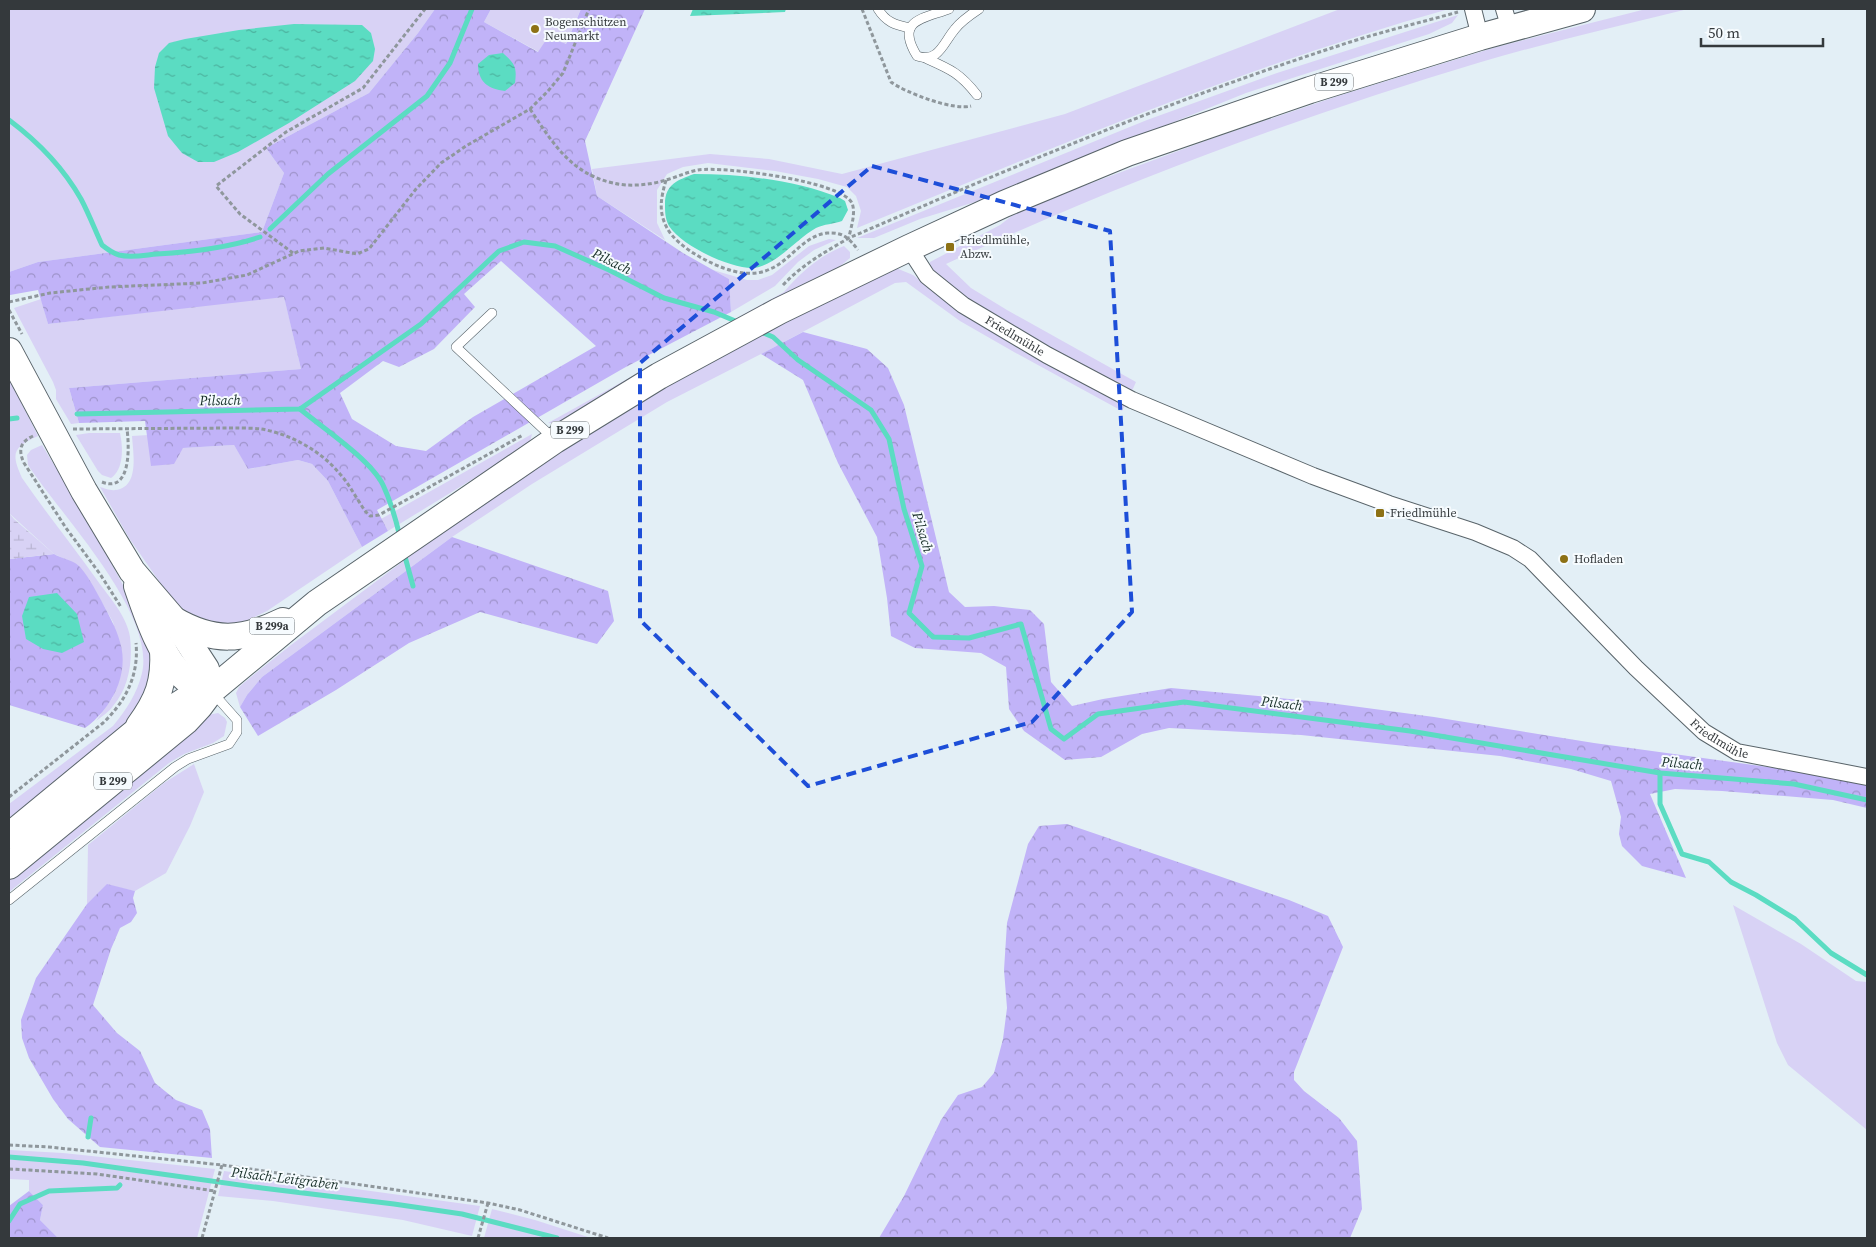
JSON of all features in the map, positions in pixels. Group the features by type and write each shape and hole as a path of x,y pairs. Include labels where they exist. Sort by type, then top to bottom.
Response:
{"main road":[{"name":"B 299","path":"9,866 186,721 199,708 211,691 317,603 554,440 658,376 735,334 779,301 1136,150 1310,90 1480,37 1507,19 1582,9"},
{"name":"B 299a","path":"16,343 84,491 132,571 174,620 206,669 211,691"},
{"name":"B 299a","path":"132,571 144,607 163,649 175,668 186,678 211,691"},
{"name":"B 299a","path":"174,620 199,632 224,637 250,635 317,603"},
{"name":"B 299a","path":"133,734 151,710 160,691 163,676 163,649"},
{"name":"B 299","path":"9,836 133,734 189,698 211,691"}],"street":[{"path":"1465,10 1480,37"},
{"name":"Friedlmühle","path":"908,248 926,276 936,286 963,305 1132,400 1313,476 1389,504 1475,532 1513,548 1530,559 1636,668 1704,732 1737,752 1867,777"}],"lane":[{"path":"878,9 884,18 895,25 910,28"},
{"path":"949,9 915,22 910,28 908,36 910,44 917,56 956,73 965,80 977,95"},
{"path":"925,58 935,55 955,29 979,9"},
{"path":"492,313 456,347 554,440"},
{"path":"9,900 175,767 188,759 229,744 237,732 237,720 211,691"}],"path":[{"path":"293,253 240,214 216,186 286,132 363,88 425,9"},
{"path":"9,302 50,293 109,287 202,283 247,275 299,250 324,248 358,254 370,249 416,189 441,163 466,146 530,109 548,91 563,73 589,9"},
{"path":"862,9 891,82 898,88 964,108 980,102 977,95"},
{"path":"779,301 796,271 812,259 848,238 1096,134 1209,91 1342,44 1465,10"},
{"path":"530,109 555,147 571,162 591,175 612,183 626,185 666,180 699,170 724,170 792,179 836,190 845,195 852,204 853,216 848,238"},
{"path":"666,180 660,202 662,216 667,228 675,239 707,260 734,272 756,274 772,269 805,242 824,234 837,233 848,238"},
{"path":"9,310 16,343"},
{"path":"70,429 261,429 280,434 303,444 325,458 341,475 370,516 380,515 400,504"},
{"path":"97,479 106,483 114,483 120,480 125,472 129,448 127,429"},
{"path":"34,435 24,440 20,447 24,463 66,528 100,574 124,614"},
{"path":"9,797 114,712 131,684 135,671 137,656 134,635"},
{"path":"9,1145 50,1147 222,1166 488,1203 520,1210 608,1238"},
{"path":"202,1238 222,1166"},
{"path":"9,1169 97,1174 215,1191"},
{"path":"478,1238 488,1203"}],"highlighted area":[{"path":"872,166 1110,231 1132,612 1032,722 808,786 640,620 640,363"}],"green space":[{"path":"9,9 435,9 369,93 266,148 284,173 262,232 38,262 9,272"},
{"path":"435,9 491,9 484,22 538,52 548,37 566,44 581,9 645,9 585,141 597,196 683,253 729,279 731,312 624,368 377,510 388,531 362,547 328,481 312,464 298,460 248,469 234,445 183,448 174,464 151,466 145,421 79,423 69,388 301,369 284,297 48,324 38,290 10,295 9,272 38,262 262,232 284,173 266,148 369,93","holes":["501,261 596,346 473,417 426,451 396,446 352,419 340,393 383,361 399,367 434,349 475,307 464,294"]},
{"name":"Bogenschützen Neumarkt","path":"491,9 581,9 565,45 539,52 484,22"},
{"path":"1340,9 1449,9 1373,31 1224,82 1076,139 857,228 861,211 856,196 847,187 818,179 775,171 708,163 683,167 667,174 657,190 657,223 665,240 597,196 592,169 710,154 769,159 842,174 1065,114"},
{"path":"1646,9 1688,9 1584,34 1481,62 1345,105 1143,179 1011,234 946,264 971,288 1136,382 1132,391 1021,332 946,285 930,268 930,262 1000,225 1021,209 1208,140 1338,96 1493,48"},
{"path":"1458,15 1452,23 1429,34 1246,93 975,202 920,219 874,238 857,238 1147,120 1277,73"},
{"path":"829,239 836,240 814,250 798,262 775,286 731,312 729,279 713,270 747,280 758,280 772,275 809,246"},
{"path":"844,246 850,252 850,258 838,268 558,424 548,423 784,292 811,265"},
{"path":"896,268 913,275 957,310 1126,404 1122,411 960,321 906,282 895,283 667,402 532,484 452,537 262,677 240,707 236,693 239,687 291,645 493,494 639,402 704,364 806,311"},
{"path":"284,296 301,369 69,388 79,423 71,424 56,399 56,390 53,382 14,308 41,299 48,324"},
{"path":"803,332 867,349 888,368 904,405 949,592 965,607 994,606 1030,610 1044,624 1051,682 1072,706 1171,688 1322,702 1434,717 1594,743 1826,775 1867,784 1867,808 1833,800 1722,791 1675,789 1650,794 1686,878 1642,866 1622,846 1619,834 1621,817 1611,781 1571,769 1500,756 1301,735 1169,728 1142,734 1101,757 1065,760 1024,731 1009,709 1006,667 981,653 915,648 891,636 877,537 838,463 803,380 761,354"},
{"path":"9,378 38,436 19,447 16,451 16,462 22,478 117,607 128,629 131,655 129,673 123,691 111,708 96,721 113,697 122,663 113,622 78,565 54,554 9,513"},
{"path":"120,433 122,457 118,469 111,478 102,475 98,471 76,435"},
{"path":"532,434 530,442 522,449 388,531 381,519"},
{"path":"148,435 152,466 183,448 234,445 249,469 298,460 312,464 328,481 362,547 267,611 246,621 228,625 193,618 170,597 129,538 100,487 115,490 123,488 128,483 132,476 134,460 132,436"},
{"path":"42,445 91,525 133,604 154,661 143,700 130,723 9,822 9,804 113,726 130,701 142,673 142,649 135,622 121,594 82,537 28,465 27,455 31,450"},
{"path":"9,513 14,519 54,554 9,559"},
{"path":"452,537 608,591 614,621 597,644 480,612 409,643 336,690 258,736 240,707 262,677"},
{"path":"54,554 76,563 81,568 101,600 120,642 122,666 116,690 103,711 85,728 9,705 9,559"},
{"path":"218,713 227,722 224,736 169,763 9,892 9,877 208,715"},
{"path":"194,764 204,792 190,826 166,873 135,891 107,885 87,904 88,845 164,783"},
{"path":"1067,824 1289,900 1328,916 1343,947 1294,1072 1294,1080 1304,1091 1339,1118 1357,1141 1362,1209 1350,1238 879,1238 904,1196 941,1120 958,1095 982,1087 994,1073 1003,1039 1007,1008 1004,970 1007,923 1028,844 1039,826"},
{"path":"107,884 135,891 133,898 137,913 131,922 120,928 111,949 93,1005 117,1033 140,1051 155,1083 176,1100 202,1110 210,1129 212,1158 100,1147 68,1119 53,1099 29,1058 22,1038 21,1020 36,978 87,904"},
{"path":"1733,905 1801,944 1856,981 1867,982 1867,1130 1788,1065 1777,1043"},
{"path":"9,1150 63,1153 215,1169 197,1238 58,1238 40,1220 43,1205 29,1191 29,1180 9,1179"},
{"path":"224,1171 480,1206 472,1236 403,1220 273,1201 218,1196"},
{"path":"29,1191 43,1205 40,1220 58,1238 9,1238 9,1206"},
{"path":"492,1209 535,1220 591,1238 484,1238"}],"water":[{"path":"693,9 786,9 785,12 690,16"},
{"path":"294,24 362,25 371,33 375,49 373,61 355,81 289,123 238,152 214,162 198,162 182,153 168,136 154,88 155,67 159,53 169,43 185,39 239,30"},
{"path":"503,53 513,63 516,73 515,83 505,91 485,84 478,70 478,64 489,55"},
{"path":"694,174 731,175 787,182 840,198 845,201 848,210 842,221 816,228 769,263 752,268 742,267 719,260 695,248 675,234 669,226 665,209 667,192 678,181"},
{"path":"57,593 77,614 84,642 62,653 43,649 26,639 22,616 29,597"}],"waterway":[{"path":"270,229 328,174 427,96 450,63 472,9"},
{"path":"9,120 40,146 67,177 81,199 102,245 114,253 133,256 196,251 222,247 260,237"},
{"name":"Pilsach","path":"77,414 300,409 421,324 499,251 524,242 555,246 609,270 664,298 714,312 740,323"},
{"name":"Pilsach","path":"759,331 773,337 798,360 871,410 889,439 904,509 922,566 909,613 933,637 969,638 1021,624 1051,729 1064,739 1098,714 1184,702 1410,731 1660,773 1794,784 1867,800"},
{"path":"300,409 358,455 377,475 388,498 400,537"},
{"name":"Pilsach","path":"9,419 17,418"},
{"path":"404,553 413,586"},
{"path":"1660,773 1660,804 1682,854 1709,862 1731,882 1795,919 1831,953 1867,975"},
{"path":"88,1137 91,1118"},
{"name":"Pilsach-Leitgraben","path":"9,1157 83,1163 462,1214 557,1238"},
{"path":"9,1221 20,1204 49,1191 117,1188 120,1185"}],"place":[{"name":"Bogenschützen Neumarkt","path":"535,29"},
{"name":"Friedlmühle, Abzw.","path":"950,247"},
{"name":"Friedlmühle","path":"1380,513"},
{"name":"Hofladen","path":"1564,559"}]}
